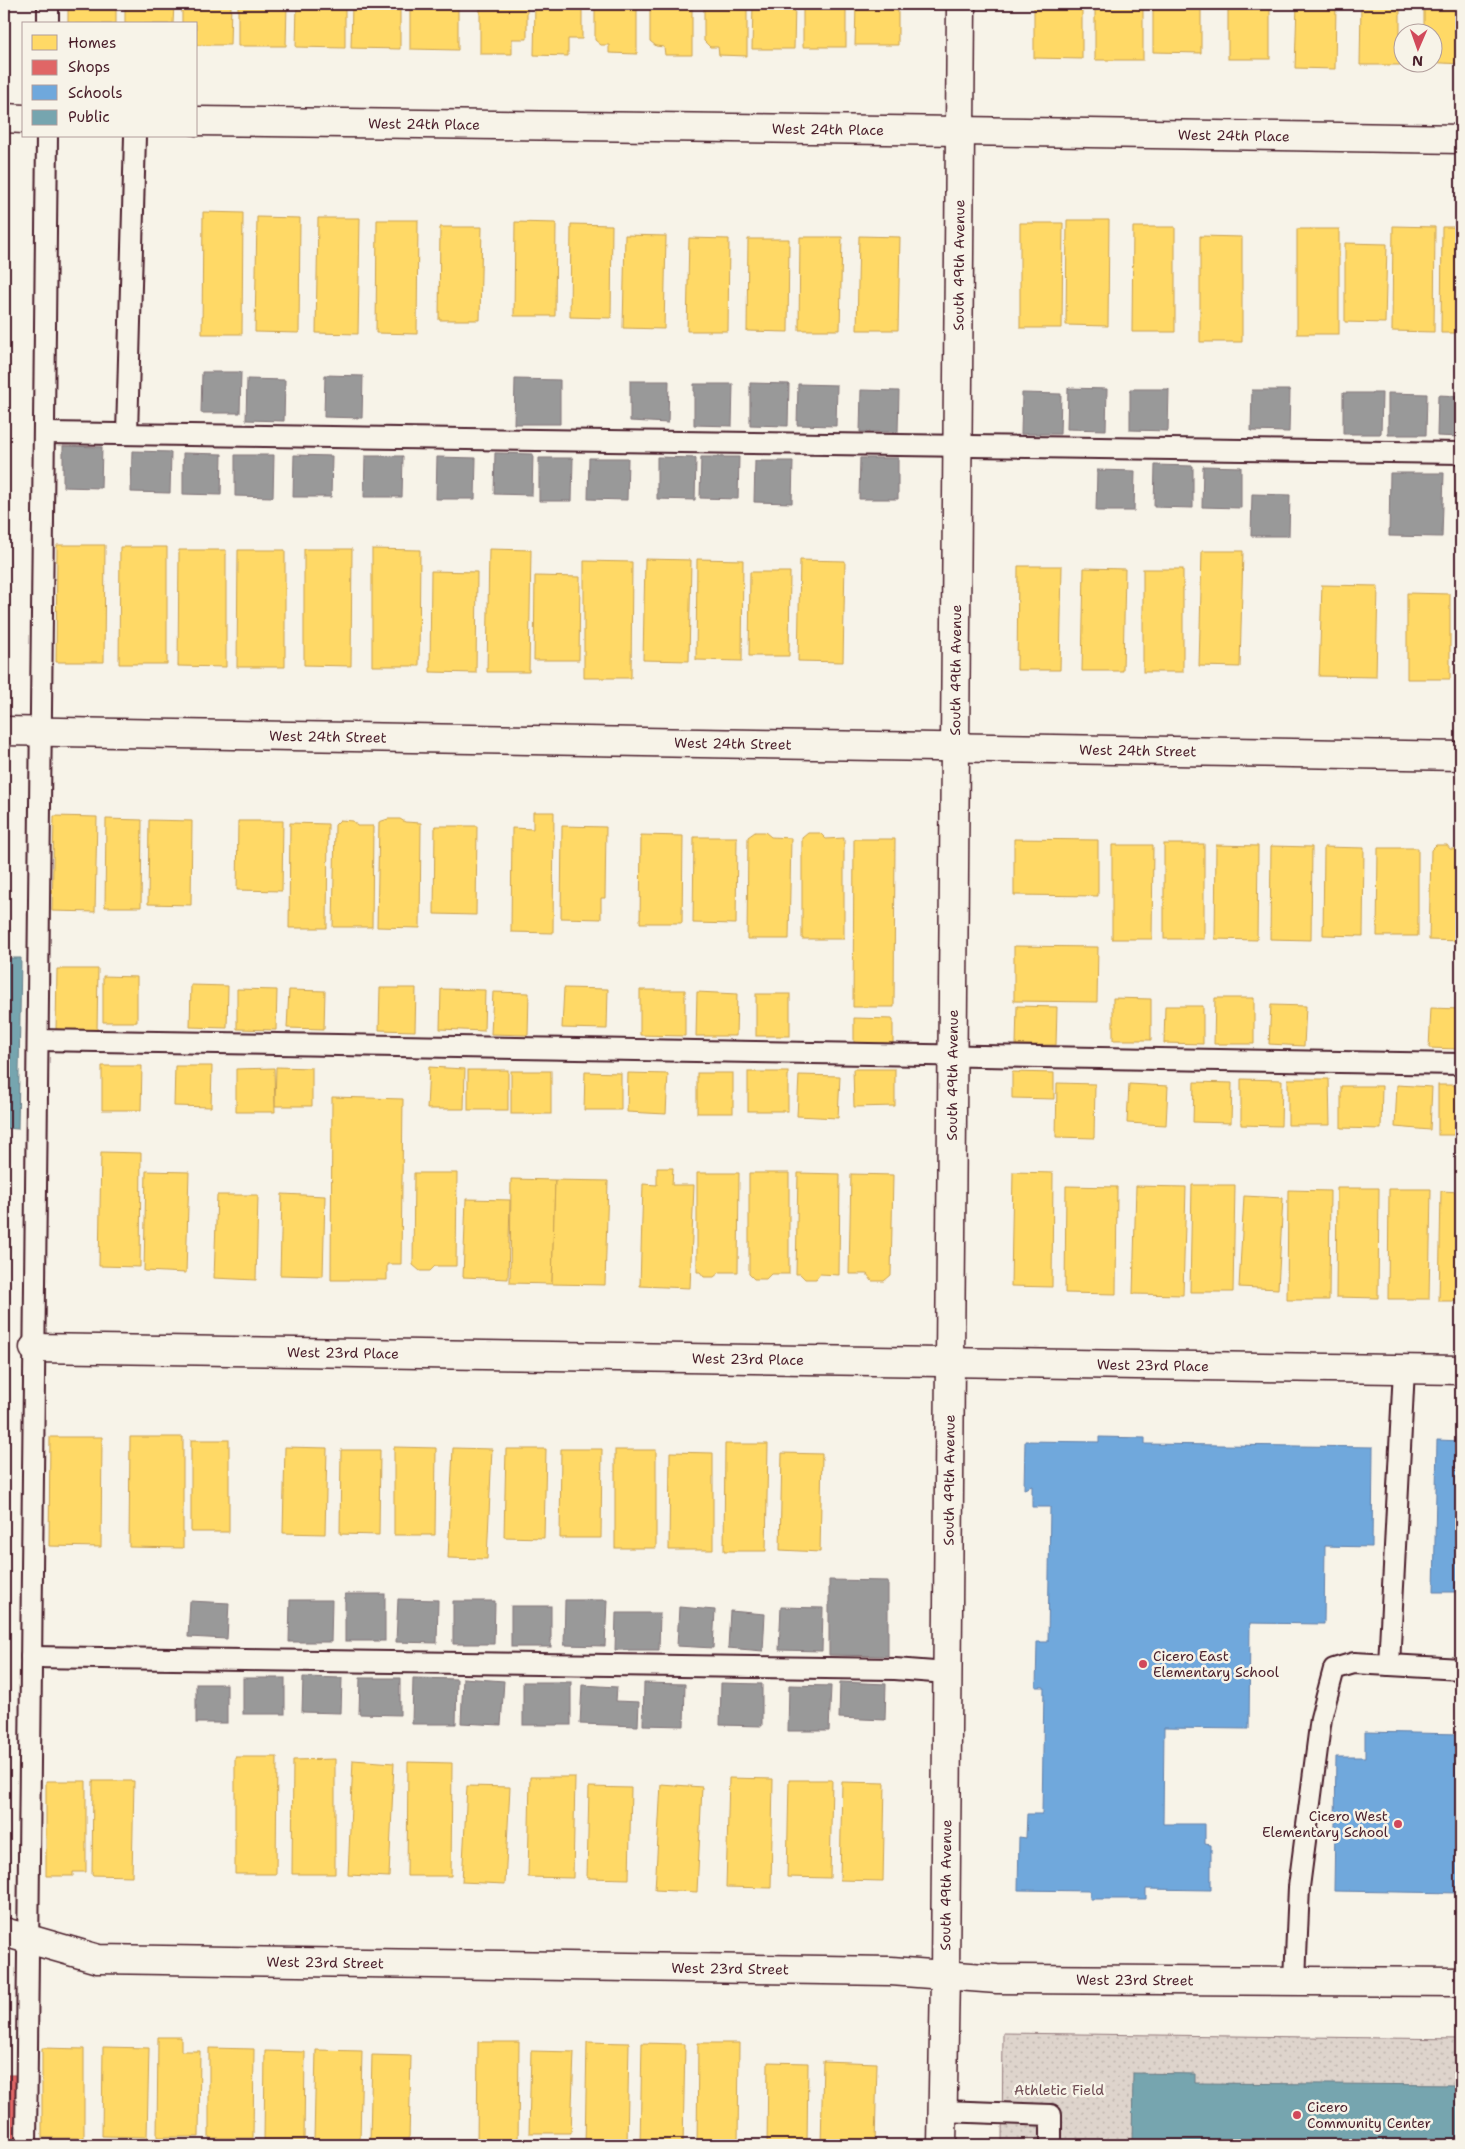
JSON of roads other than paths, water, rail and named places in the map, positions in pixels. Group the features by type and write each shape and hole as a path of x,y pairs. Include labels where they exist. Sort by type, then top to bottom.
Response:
{"street":[{"name":"South 49th Avenue","path":"942,2145 945,1976 961,4"},
{"path":"4,118 22,119"},
{"name":"West 24th Place","path":"198,121 1461,139"},
{"name":"West 24th Street","path":"4,731 1461,756"},
{"name":"West 23rd Place","path":"34,1348 1461,1370"},
{"name":"West 23rd Street","path":"10,1934 98,1959 891,1971 997,1979 1461,1982"}],"lane":[{"path":"48,4 48,22"},
{"path":"26,2145 10,1934 31,1657 47,138"},
{"path":"127,434 135,138"},
{"path":"45,433 1461,453"},
{"path":"38,1040 1461,1064"},
{"path":"1389,1664 1404,1370"},
{"path":"31,1657 895,1669 947,1673"},
{"path":"1295,1980 1299,1887 1321,1718 1334,1669 1354,1663 1461,1669"},
{"path":"942,2111 1051,2115 1051,2145"}],"place":[{"name":"Cicero East Elementary School","path":"1143,1664"},
{"name":"Cicero West Elementary School","path":"1398,1824"},
{"name":"Cicero Community Center","path":"1297,2115"}],"park label":[{"name":"Athletic Field","path":"1059,2090"}]}
